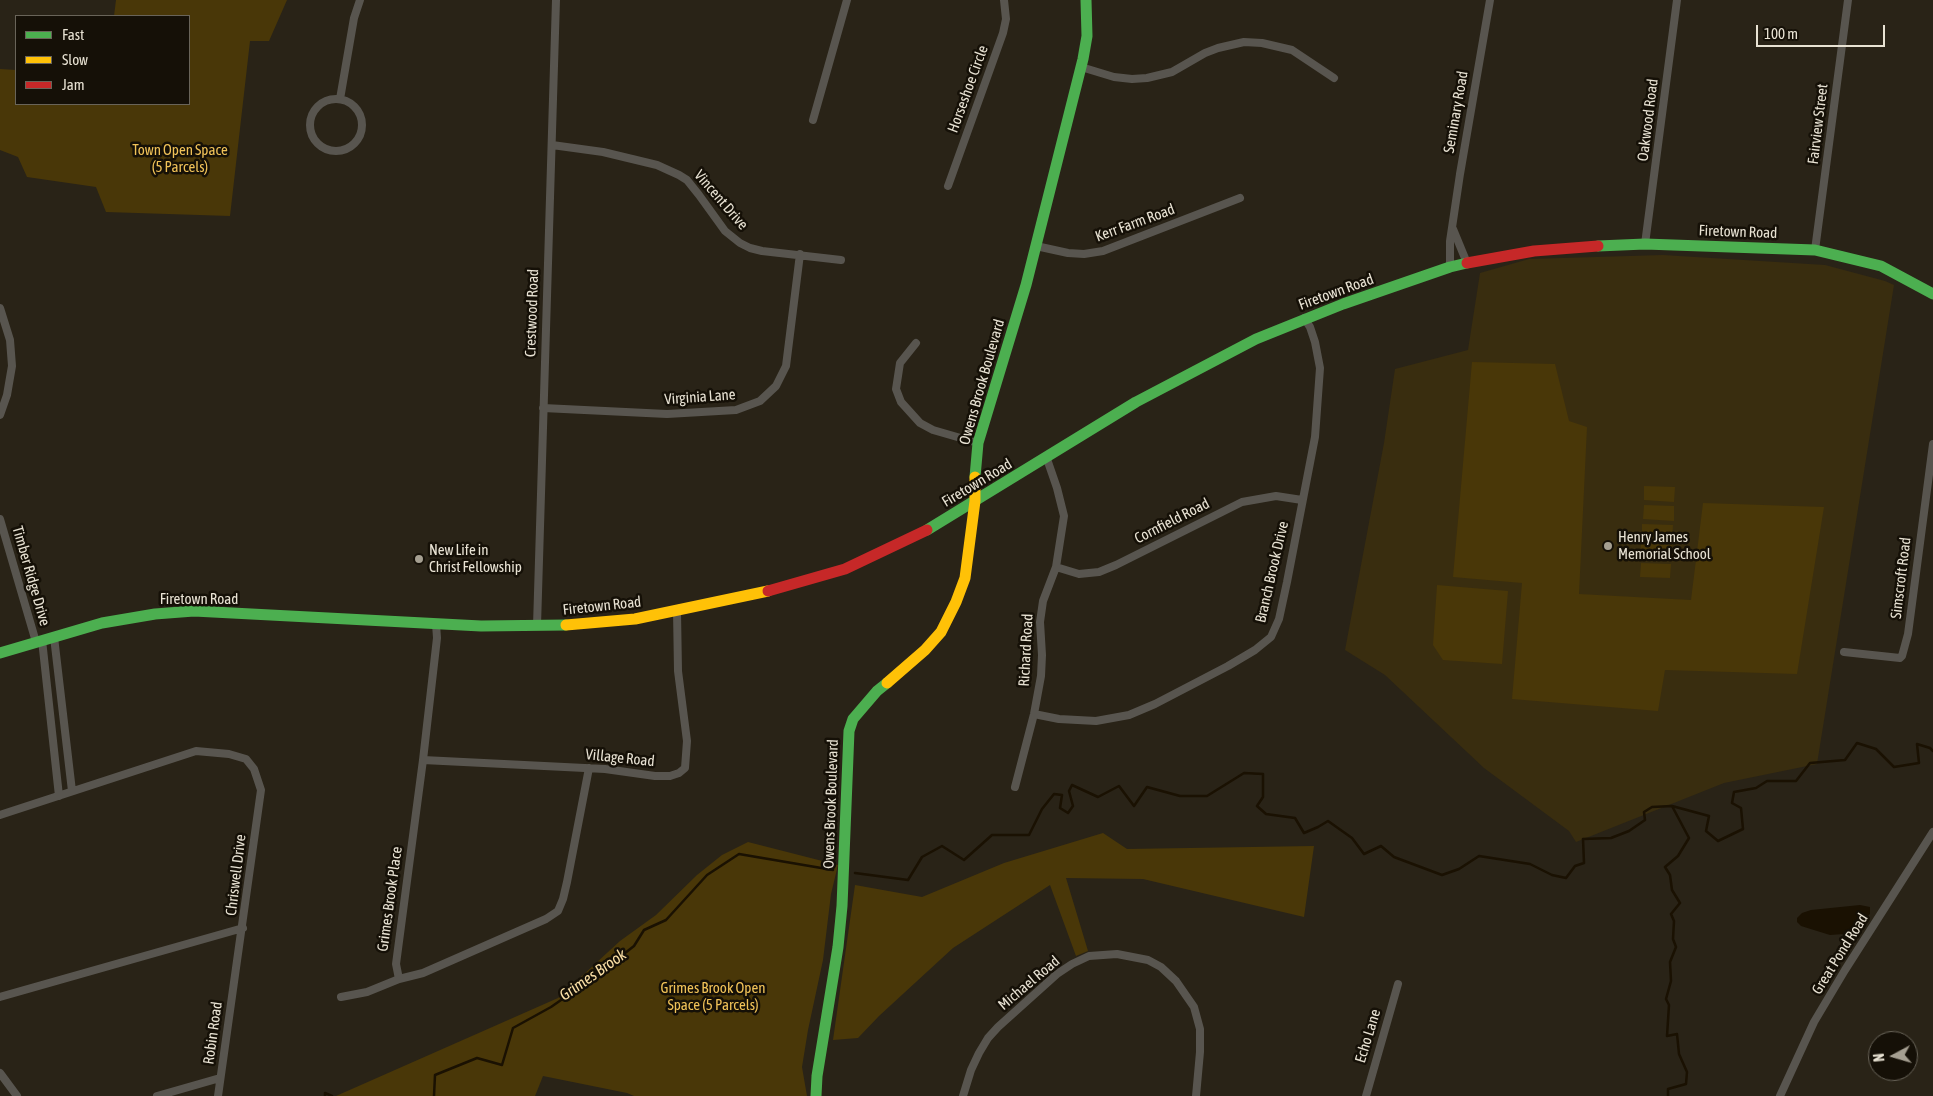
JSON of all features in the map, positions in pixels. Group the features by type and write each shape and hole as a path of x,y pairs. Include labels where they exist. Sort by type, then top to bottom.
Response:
{"street":[{"path":"340,99 354,18 360,0"},
{"name":"Crestwood Road","path":"537,626 556,0"},
{"path":"813,120 847,0"},
{"name":"Horseshoe Circle","path":"948,186 1003,33 1006,20 1004,0"},
{"name":"Owens Brook Boulevard","path":"816,1096 817,1076 838,947 842,906 849,732 853,719 877,691 925,650 941,632 956,602 964,578 975,501 974,463 978,444 1006,354 1036,246 1081,67 1087,36 1086,0"},
{"name":"Seminary Road","path":"1450,268 1450,241 1467,128 1490,0"},
{"name":"Oakwood Road","path":"1645,244 1677,0"},
{"name":"Fairview Street","path":"1815,250 1848,0"},
{"path":"1081,67 1114,77 1147,78 1172,72 1205,53 1218,48 1244,42 1262,43 1292,50 1334,78"},
{"path":"331,99 340,99 356,107 361,115 363,124 357,141 350,148 342,151 333,151 317,143 312,135 311,117 322,103 331,99"},
{"name":"Vincent Drive","path":"552,145 603,152 668,169 687,180 725,231 750,248 841,260"},
{"name":"Kerr Farm Road","path":"1036,246 1068,253 1084,254 1103,251 1240,198"},
{"path":"1453,229 1467,263"},
{"name":"Firetown Road","path":"0,653 102,623 132,617 194,611 436,624 537,626 635,619 756,594 845,569 912,539 1047,459 1136,402 1256,339 1304,318 1467,263 1534,251 1645,244 1815,250 1881,266 1933,294"},
{"name":"Virginia Lane","path":"543,408 667,414 736,410 760,401 776,386 786,366 800,254"},
{"path":"0,308 10,340 12,366 7,395 0,415"},
{"name":"Branch Brook Drive","path":"1034,714 1059,719 1096,721 1129,715 1163,700 1255,650 1271,637 1278,619 1315,437 1320,368 1315,342 1310,327 1304,318"},
{"path":"916,343 900,363 896,389 901,402 920,423 933,430 978,444"},
{"name":"Simscroft Road","path":"1844,652 1900,658 1902,656 1908,634 1933,444"},
{"name":"Richard Road","path":"1015,787 1034,714 1041,676 1040,622 1042,608 1056,567 1064,516 1058,488 1047,459"},
{"name":"Cornfield Road","path":"1056,567 1079,574 1099,572 1242,502 1276,496 1302,500"},
{"name":"Timber Ridge Drive","path":"0,519 39,641"},
{"name":"Village Road","path":"422,760 589,768 655,776 670,776 679,773 685,768 688,741 678,671 677,611"},
{"name":"Grimes Brook Place","path":"399,979 396,964 437,638 436,624"},
{"path":"54,637 72,791"},
{"path":"39,641 60,796"},
{"name":"Chriswell Drive","path":"0,815 196,751 229,754 246,759 254,769 261,790 243,928 0,997"},
{"path":"341,997 367,992 399,979 423,973 546,920 558,911 567,882 589,768"},
{"name":"Great Pond Road","path":"1780,1096 1814,1022 1933,832"},
{"name":"Robin Road","path":"158,1096 220,1078 243,928"},
{"name":"Michael Road","path":"963,1096 971,1070 979,1053 988,1038 998,1027 1057,974 1072,964 1089,956 1117,954 1148,960 1160,967 1176,981 1194,1008 1200,1029 1196,1096"},
{"name":"Echo Lane","path":"1366,1096 1398,984"},
{"path":"0,1073 17,1096"},
{"path":"218,1096 220,1078"}],"shaded area":[{"name":"Henry James Memorial School","path":"1663,255 1825,265 1894,285 1817,764 1724,783 1576,842 1569,831 1484,768 1385,675 1345,650 1384,443 1395,369 1468,350 1480,273 1529,259"},
{"path":"1860,905 1870,907 1870,914 1854,930 1844,934 1830,935 1801,926 1797,922 1797,918 1802,913 1811,910"}],"green space":[{"name":"Town Open Space (5 Parcels)","path":"116,0 287,0 269,41 250,41 230,216 106,212 96,187 27,177 18,157 0,150 0,69 15,70 15,105 190,105 190,15 114,15"},
{"path":"1472,362 1555,364 1569,421 1587,427 1579,594 1691,600 1703,503 1824,507 1797,674 1665,670 1658,711 1512,699 1522,583 1453,577"},
{"path":"1644,486 1675,487 1674,502 1644,500"},
{"path":"1644,505 1674,506 1674,521 1643,519"},
{"path":"1642,524 1673,525 1672,540 1642,538"},
{"path":"1641,544 1672,545 1671,559 1640,558"},
{"path":"1641,563 1671,564 1670,578 1640,577"},
{"path":"1437,585 1508,591 1502,664 1443,660 1433,645"},
{"path":"1103,833 1127,849 1314,846 1304,917 1143,879 1066,878 1088,951 1076,956 1050,885 953,948 879,1016 858,1038 833,1040 855,885 922,897 1004,863"},
{"name":"Grimes Brook Open Space (5 Parcels)","path":"748,842 838,865 831,894 823,960 802,1067 807,1096 634,1096 543,1076 535,1096 336,1096 558,998 620,941 656,915 697,875 722,855"}],"waterway":[{"name":"Grimes Brook","path":"855,873 908,880 922,857 942,846 964,860 992,835 1029,835 1042,809 1054,794 1062,795 1060,808 1068,813 1073,806 1069,791 1072,785 1098,797 1119,786 1134,806 1147,787 1180,796 1207,796 1244,773 1263,774 1263,797 1257,806 1266,814 1295,818 1304,833 1328,821 1352,838 1364,854 1381,846 1394,857 1442,875 1459,869 1479,856 1530,864 1552,875 1566,878 1575,866 1584,863 1583,839 1611,838 1629,831 1645,820 1644,812 1652,807 1672,806 1709,816 1706,831 1718,841 1743,829 1741,808 1732,803 1734,792 1756,788 1767,781 1796,781 1810,763 1845,760 1857,743 1876,749 1894,767 1919,763 1917,744 1930,748 1933,751"},
{"path":"1668,1096 1668,1089 1686,1084 1687,1072 1679,1054 1677,1034 1667,1036 1669,1005 1666,999 1671,981 1670,962 1676,947 1673,939 1674,921 1671,914 1680,903 1672,890 1670,875 1665,867 1678,856 1689,838 1672,806"},
{"name":"Grimes Brook","path":"434,1096 435,1075 477,1058 502,1065 513,1028 551,1007 597,975 634,946 644,930 666,920 707,875 739,854 833,870"},
{"name":"Grimes Brook","path":"325,1096 325,1093 332,1096"}],"traffic: fast":[{"path":"975,477 978,443 1026,285 1083,59 1087,36 1086,0"},
{"path":"1598,246 1645,244 1815,250 1881,266 1933,294"},
{"path":"927,530 1136,402 1256,339 1343,304 1450,267 1467,263"},
{"path":"0,653 102,623 155,614 194,611 481,626 566,625"},
{"path":"816,1096 817,1076 838,947 842,906 849,731 853,719 877,691 887,683"}],"traffic: slow":[{"path":"887,683 925,650 941,632 956,602 965,578 975,501 975,477"},
{"path":"566,625 635,619 768,591"}],"traffic: jam":[{"path":"1467,263 1534,251 1598,246"},
{"path":"768,591 845,569 927,530"}],"place":[{"name":"Henry James Memorial School","path":"1608,546"},
{"name":"New Life in Christ Fellowship","path":"419,559"}]}
